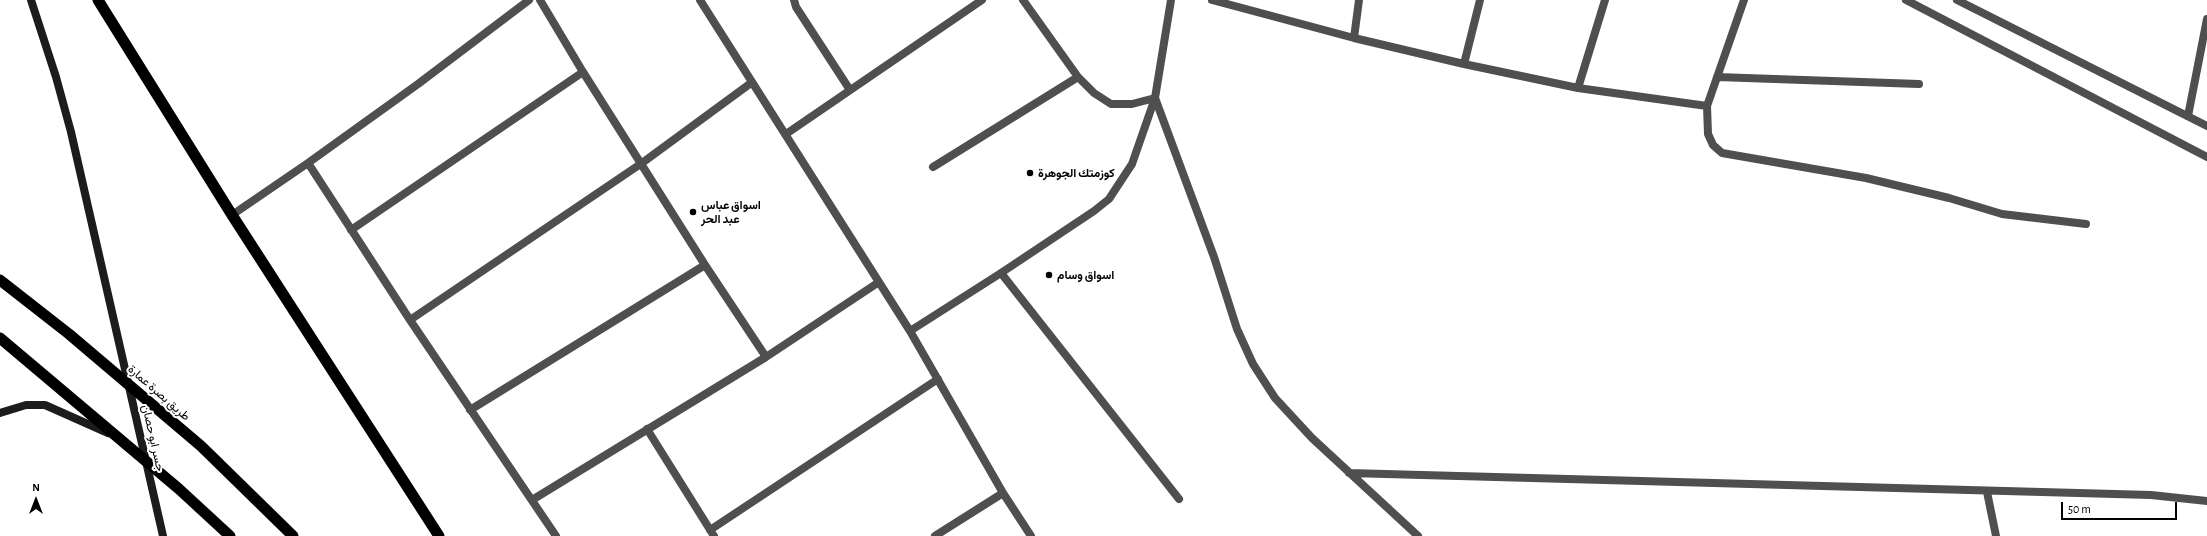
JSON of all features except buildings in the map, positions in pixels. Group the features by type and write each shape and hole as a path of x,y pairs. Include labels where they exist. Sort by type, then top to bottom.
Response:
{"highway":[{"path":"98,0 232,215 439,536"},
{"name":"طريق بصرة عمارة","path":"0,280 69,334 201,446 293,536"},
{"path":"0,338 122,439 230,536"}],"main road":[{"name":"جسر ابو حصان","path":"31,0 56,77 71,132 163,536"},
{"path":"0,412 26,405 45,405 122,439"}],"street":[{"path":"232,215 308,163 529,0"},
{"path":"540,0 583,72 642,163 705,265 766,357"},
{"path":"700,0 751,83 786,134 910,331 1003,493 1031,536"},
{"path":"794,0 796,7 850,90"},
{"path":"786,134 982,0"},
{"path":"1023,0 1078,77 1094,92 1111,104 1132,104 1155,98"},
{"path":"1212,0 1354,38 1464,64 1578,88 1707,106"},
{"path":"1354,38 1359,0"},
{"path":"1464,64 1480,0"},
{"path":"1578,88 1605,0"},
{"path":"1744,0 1707,106 1707,128 1710,140 1717,150 1728,156 1879,180 1949,198 2002,214 2086,224"},
{"path":"1906,0 2207,157"},
{"path":"1957,0 1970,3 2207,126"},
{"path":"910,331 1001,273 1094,211 1109,199 1132,164 1155,98 1168,1"},
{"path":"2188,116 2207,21"},
{"path":"352,230 583,72"},
{"path":"933,167 1078,77"},
{"path":"1717,77 1919,84"},
{"path":"410,320 642,163 751,83"},
{"path":"1155,98 1214,257 1237,329 1253,364 1275,398 1312,438 1418,536"},
{"path":"308,163 410,320 556,536"},
{"path":"470,410 705,265"},
{"path":"1001,273 1179,499"},
{"path":"532,500 766,357 879,282"},
{"path":"647,429 712,533 938,379"},
{"path":"1349,473 1987,492 2151,495 2207,501"},
{"path":"1987,492 1996,536"},
{"path":"935,536 1003,493"}],"place":[{"name":"كوزمتك الجوهرة","path":"1030,173"},
{"name":"اسواق عباس عبد الحر","path":"693,212"},
{"name":"اسواق وسام","path":"1049,275"}]}
